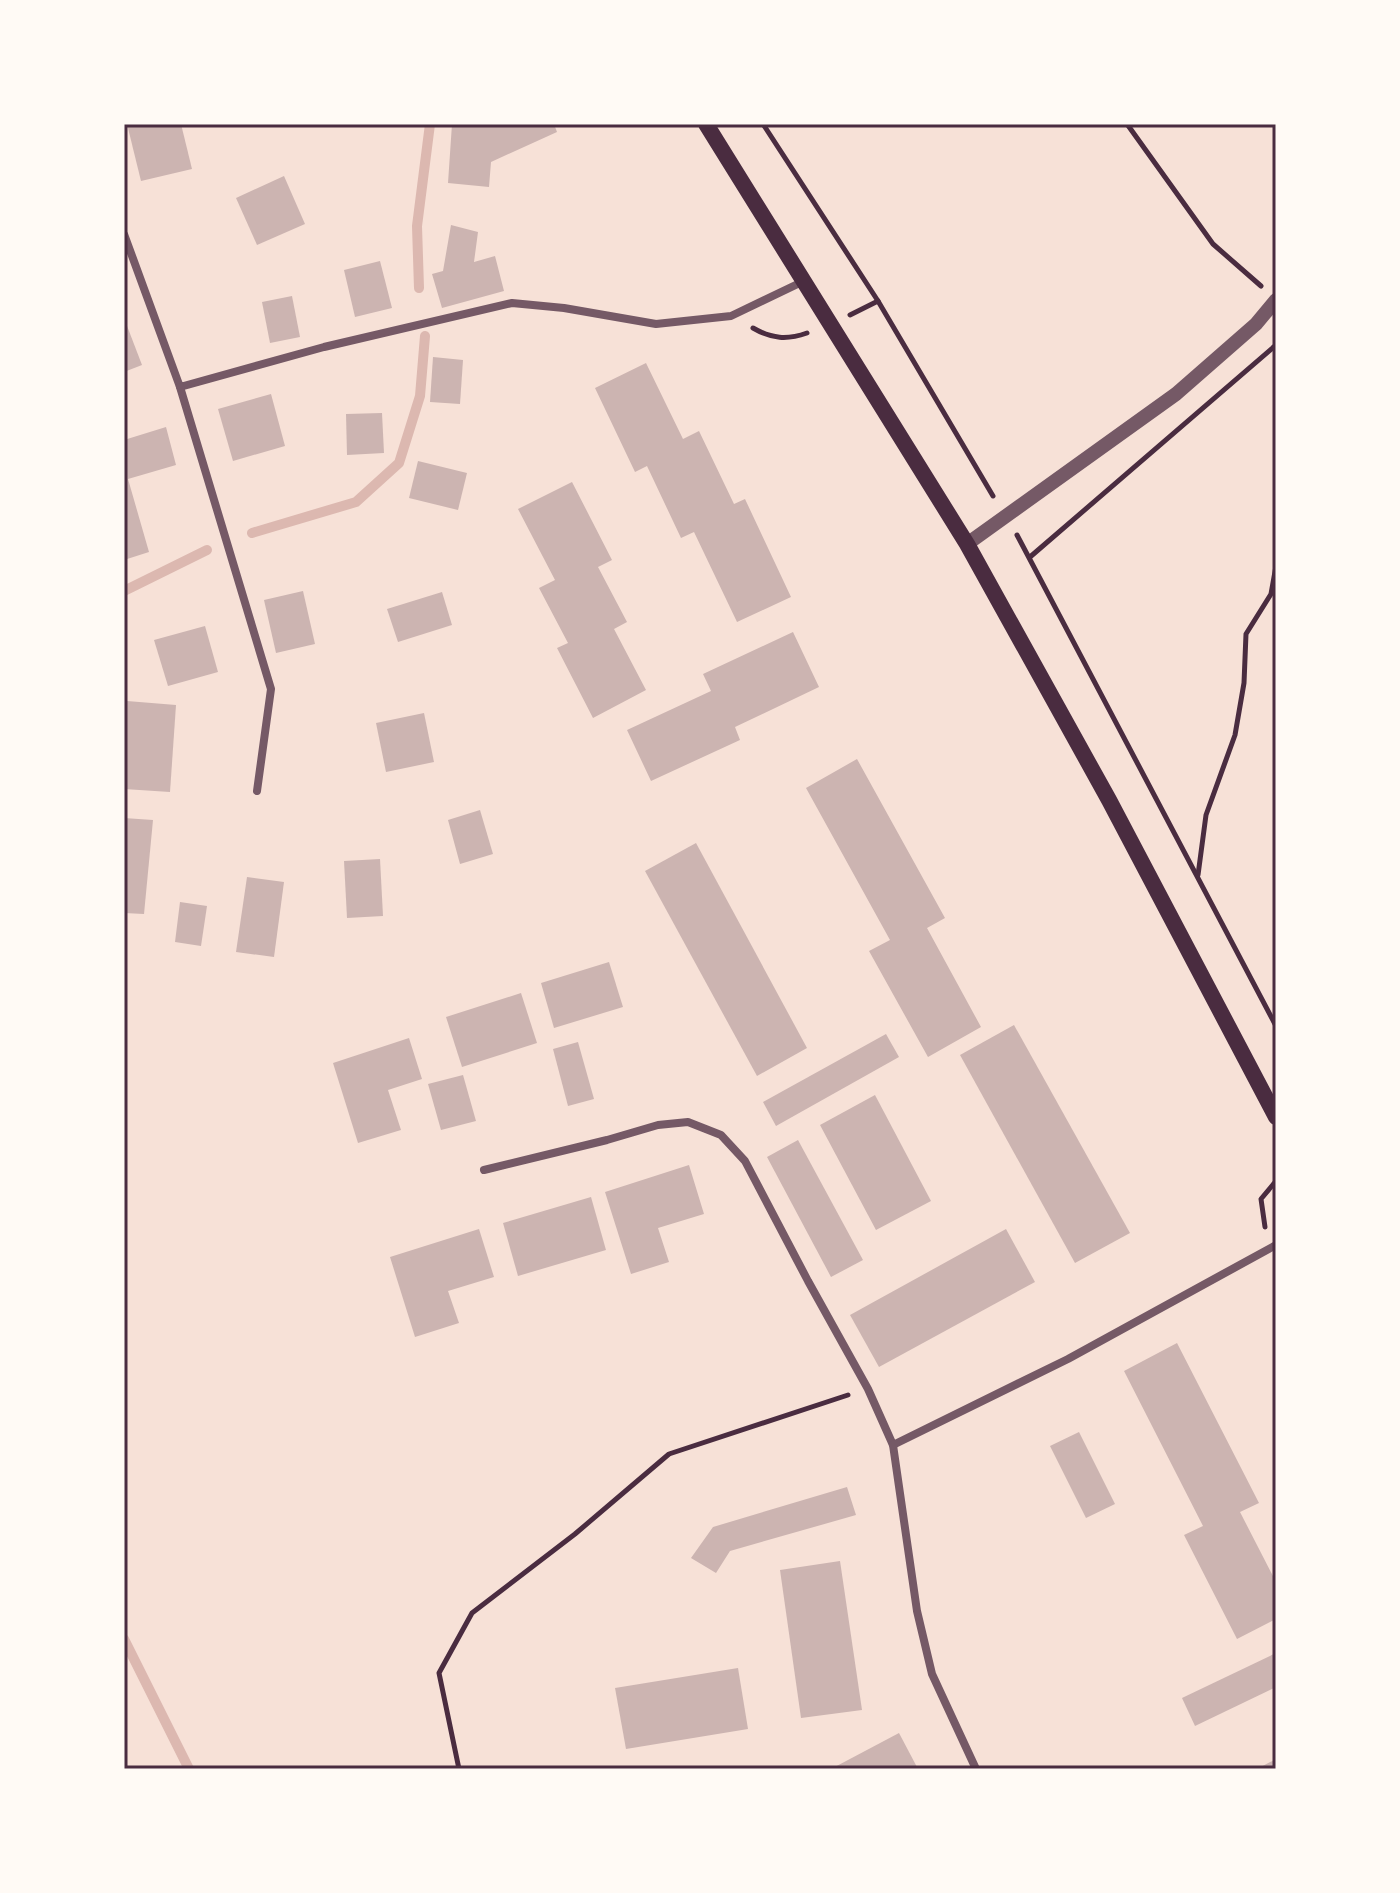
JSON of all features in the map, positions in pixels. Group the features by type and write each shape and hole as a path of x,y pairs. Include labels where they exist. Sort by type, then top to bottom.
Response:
{"main road":[{"path":"706,124 967,544 1109,800 1276,1117"}],"street":[{"path":"125,238 180,387 271,689 257,791"},
{"path":"180,387 324,347 512,303 564,308 656,324 731,316 805,281"},
{"path":"967,544 1176,394 1256,324 1271,295"},
{"path":"484,1170 658,1125 688,1122 721,1135 745,1161 868,1389 893,1445 917,1611 932,1674 976,1769"},
{"path":"893,1445 1068,1359 1272,1247"}],"path":[{"path":"763,124 878,301 1030,557 1276,1026"},
{"path":"1127,124 1213,244 1271,295"},
{"path":"1030,557 1276,345"},
{"path":"1198,876 1206,815 1235,735 1244,683 1246,634 1271,594 1276,566"},
{"path":"1272,1247 1261,1199 1276,1181"},
{"path":"459,1769 439,1673 472,1613 575,1534 669,1454 868,1389"}],"building":[{"path":"127,124 181,124 192,169 141,181"},
{"path":"452,124 554,124 557,132 491,162 489,187 448,183"},
{"path":"284,176 305,224 257,245 236,198"},
{"path":"451,225 478,232 474,262 495,256 504,291 442,308 432,274 443,271"},
{"path":"380,261 392,308 355,317 344,270"},
{"path":"292,296 300,337 270,343 262,302"},
{"path":"124,318 142,365 124,372"},
{"path":"433,357 463,360 460,404 430,402"},
{"path":"646,363 683,439 699,431 734,504 745,499 791,597 737,622 694,532 681,538 647,466 635,472 595,388"},
{"path":"271,394 285,446 233,461 218,409"},
{"path":"382,413 384,453 347,455 346,414"},
{"path":"166,427 176,465 128,479 149,552 124,560 124,440"},
{"path":"418,461 467,473 458,510 409,498"},
{"path":"572,482 612,560 598,567 627,622 614,629 646,690 593,718 557,648 568,643 539,588 555,580 518,509"},
{"path":"303,591 315,644 276,653 264,600"},
{"path":"442,592 452,625 398,642 387,609"},
{"path":"205,626 218,672 168,686 154,640"},
{"path":"793,632 819,687 735,727 740,740 651,781 627,730 711,691 703,674"},
{"path":"127,701 176,705 170,792 124,789"},
{"path":"424,713 434,762 386,772 376,723"},
{"path":"857,759 945,918 927,928 981,1027 928,1057 869,951 890,940 806,788"},
{"path":"480,810 493,854 460,864 448,820"},
{"path":"124,818 153,820 144,914 124,913"},
{"path":"696,843 807,1048 757,1076 645,871"},
{"path":"380,859 383,916 347,918 344,861"},
{"path":"247,877 284,882 274,957 236,952"},
{"path":"180,902 207,906 201,946 175,942"},
{"path":"609,962 623,1007 554,1028 541,983"},
{"path":"521,993 537,1043 462,1067 446,1017"},
{"path":"1014,1025 1130,1233 1075,1263 960,1055"},
{"path":"886,1034 899,1057 776,1126 763,1102"},
{"path":"409,1038 422,1079 388,1090 401,1130 358,1143 333,1063"},
{"path":"578,1042 594,1099 568,1106 553,1049"},
{"path":"463,1075 476,1121 441,1130 428,1084"},
{"path":"875,1095 931,1201 876,1230 820,1125"},
{"path":"798,1140 863,1260 831,1277 767,1157"},
{"path":"689,1165 704,1214 658,1228 669,1262 631,1274 605,1192"},
{"path":"591,1197 606,1250 518,1276 503,1223"},
{"path":"479,1229 494,1277 448,1291 459,1323 415,1337 390,1257"},
{"path":"1006,1229 1035,1282 879,1367 850,1315"},
{"path":"1177,1343 1259,1503 1240,1512 1276,1582 1276,1619 1237,1639 1184,1535 1203,1526 1124,1371"},
{"path":"1079,1432 1115,1504 1086,1518 1050,1446"},
{"path":"847,1487 856,1515 730,1551 716,1573 691,1558 713,1527"},
{"path":"840,1561 862,1710 801,1718 780,1570"},
{"path":"1276,1653 1276,1687 1195,1726 1182,1698"},
{"path":"738,1668 748,1729 626,1749 615,1688"},
{"path":"899,1733 918,1769 831,1769"},
{"path":"1276,1759 1276,1769 1257,1769"}],"waterway":[{"path":"419,288 417,226 430,124"},
{"path":"252,533 356,502 399,463 420,396 425,336"},
{"path":"124,591 207,550"},
{"path":"124,1639 189,1769"}]}
